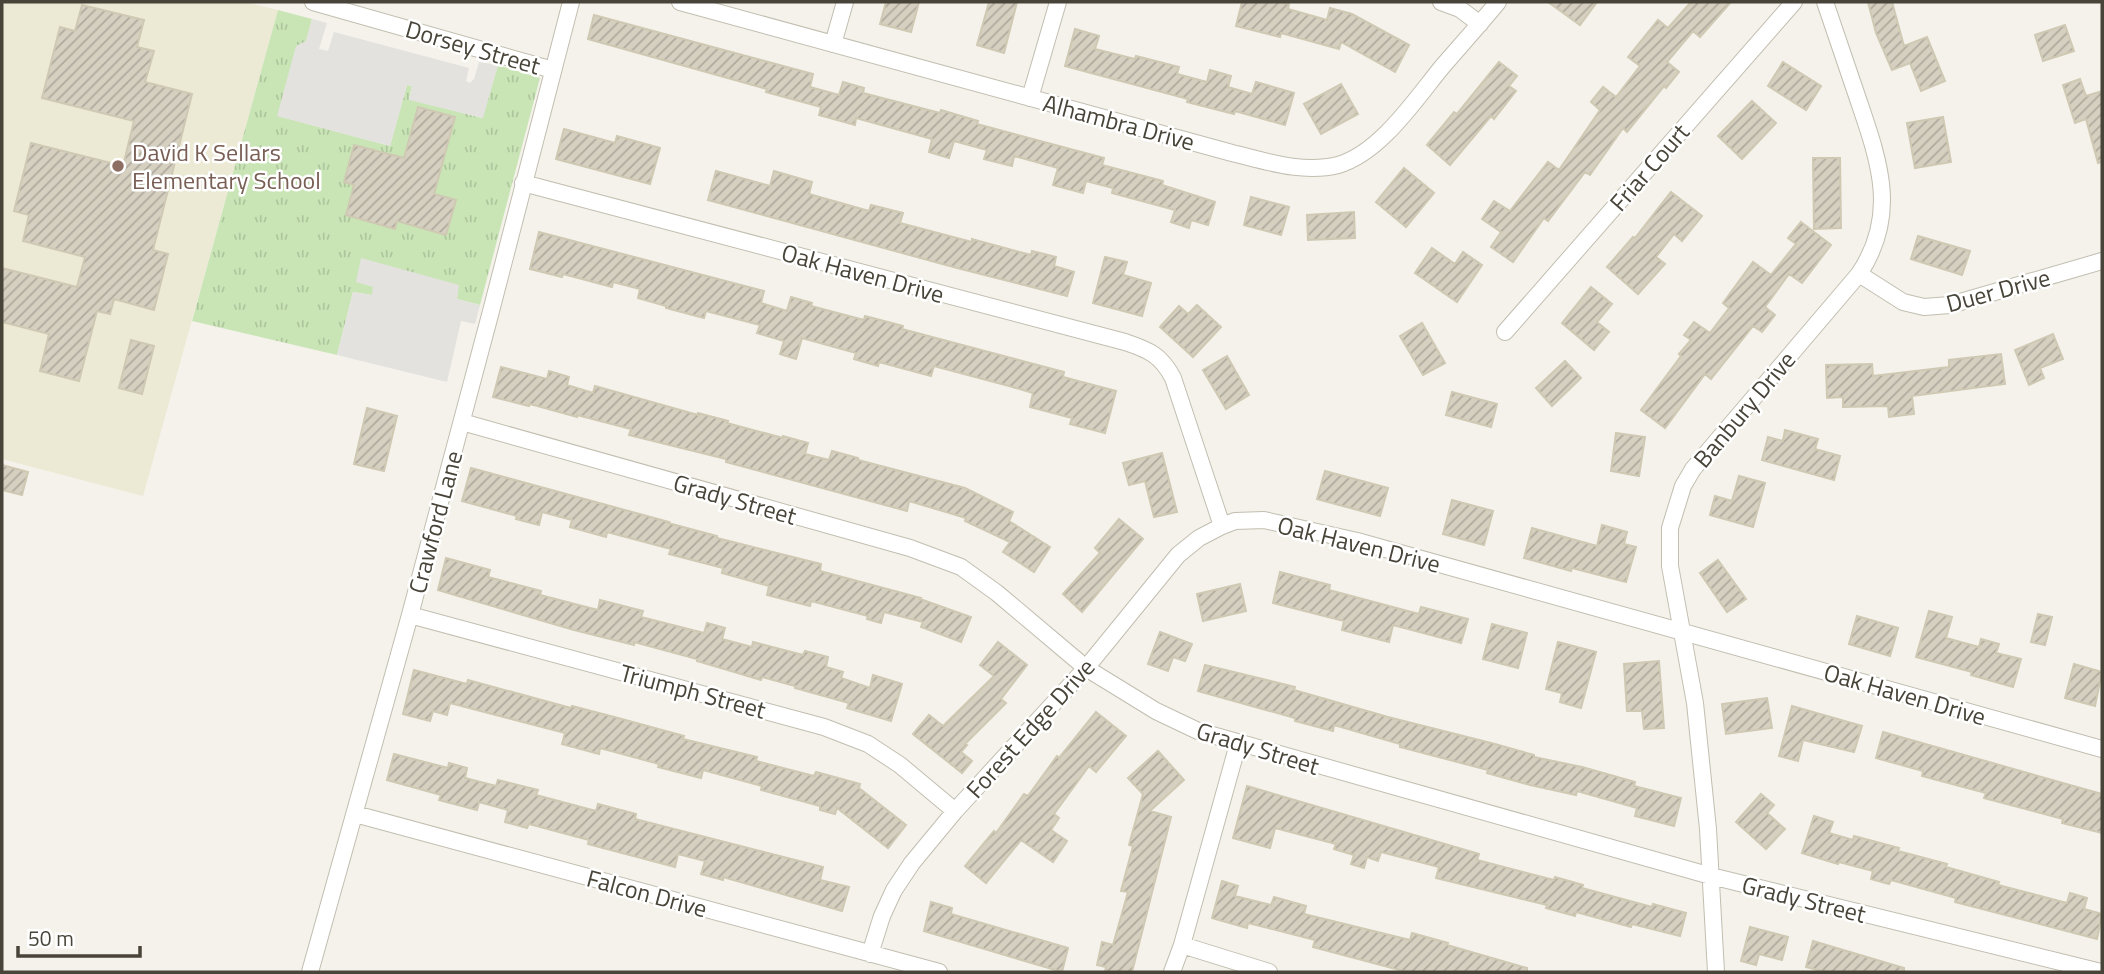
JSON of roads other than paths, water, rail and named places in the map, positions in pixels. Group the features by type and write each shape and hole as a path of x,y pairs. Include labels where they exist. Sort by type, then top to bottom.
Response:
{"street":[{"name":"Dorsey Street","path":"313,2 353,7 553,69"},
{"path":"553,69 571,2"},
{"name":"Alhambra Drive","path":"680,2 1232,153 1303,167 1338,164 1359,156 1388,131 1498,2"},
{"path":"834,44 845,2"},
{"path":"1030,98 1058,2"},
{"path":"1441,2 1460,9 1480,24"},
{"name":"Friar Court","path":"1505,332 1794,2"},
{"name":"Banbury Drive","path":"1716,972 1711,876 1695,703 1670,566 1670,528 1683,486 1693,469 1859,274 1876,240 1882,212 1882,180 1870,134 1825,2"},
{"name":"Crawford Lane","path":"310,972 410,615 553,69"},
{"name":"Oak Haven Drive","path":"523,183 1112,338 1148,350 1165,363 1173,378 1222,526 1235,521 1264,520 1357,541 2102,749"},
{"name":"Duer Drive","path":"1859,274 1903,302 1924,307 1950,305 2102,261"},
{"name":"Grady Street","path":"461,422 910,548 961,567 997,593 1086,668 1156,711 1198,731 1711,876 2101,972"},
{"name":"Forest Edge Drive","path":"870,954 882,916 894,890 912,863 955,811 1086,668 1178,555 1199,538 1222,526"},
{"name":"Triumph Street","path":"410,615 824,727 868,744 900,765 955,811"},
{"path":"1172,972 1238,744"},
{"name":"Falcon Drive","path":"355,814 939,972"},
{"path":"1182,944 1269,972"}],"place":[{"name":"David K Sellars Elementary School","path":"118,166"}]}
